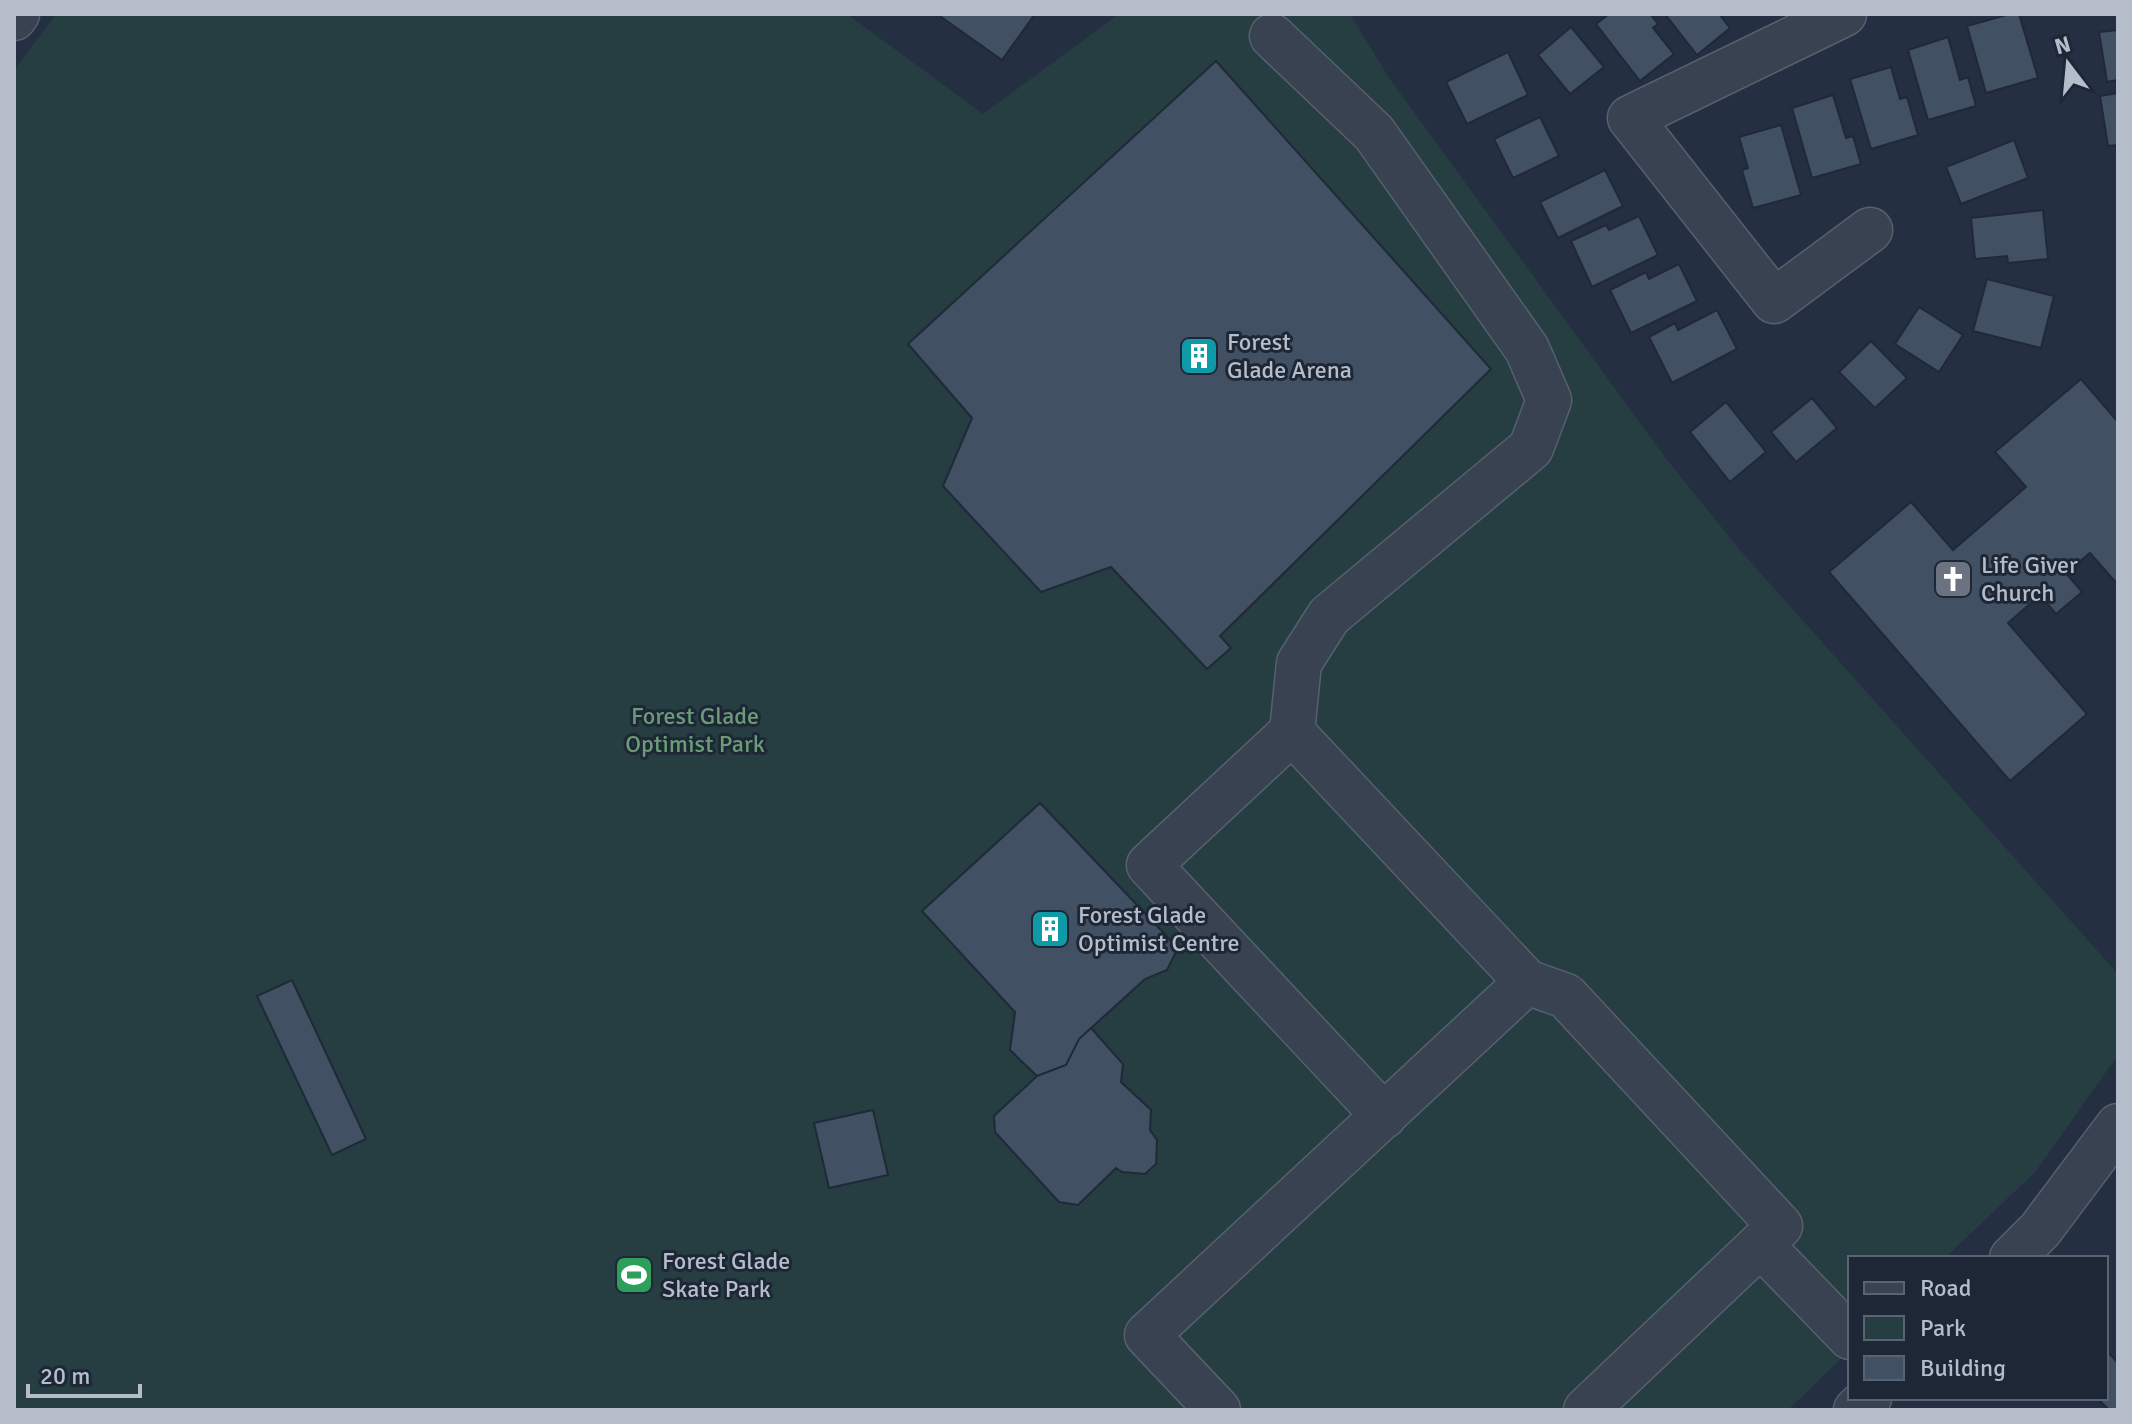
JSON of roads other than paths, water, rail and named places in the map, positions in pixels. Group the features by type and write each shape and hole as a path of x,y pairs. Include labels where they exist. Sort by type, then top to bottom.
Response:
{"street":[{"path":"1844,14 1630,118 1774,301 1870,230"},
{"path":"1272,36 1374,133 1527,349 1549,400 1531,448 1329,616 1299,663 1292,732 1149,865 1384,1116"},
{"path":"1292,732 1527,982 1566,996 1780,1226 1586,1410"},
{"path":"1218,1410 1147,1335 1527,982"},
{"path":"2014,1256 2040,1230 2118,1126"},
{"path":"1761,1245 1848,1335"}],"place":[{"name":"Forest Glade Arena","path":"1199,356"},
{"name":"Life Giver Church","path":"1953,579"},
{"name":"Forest Glade Optimist Centre","path":"1050,929"},
{"name":"Forest Glade Skate Park","path":"634,1275"}],"park label":[{"name":"Forest Glade Optimist Park","path":"695,730"}]}
